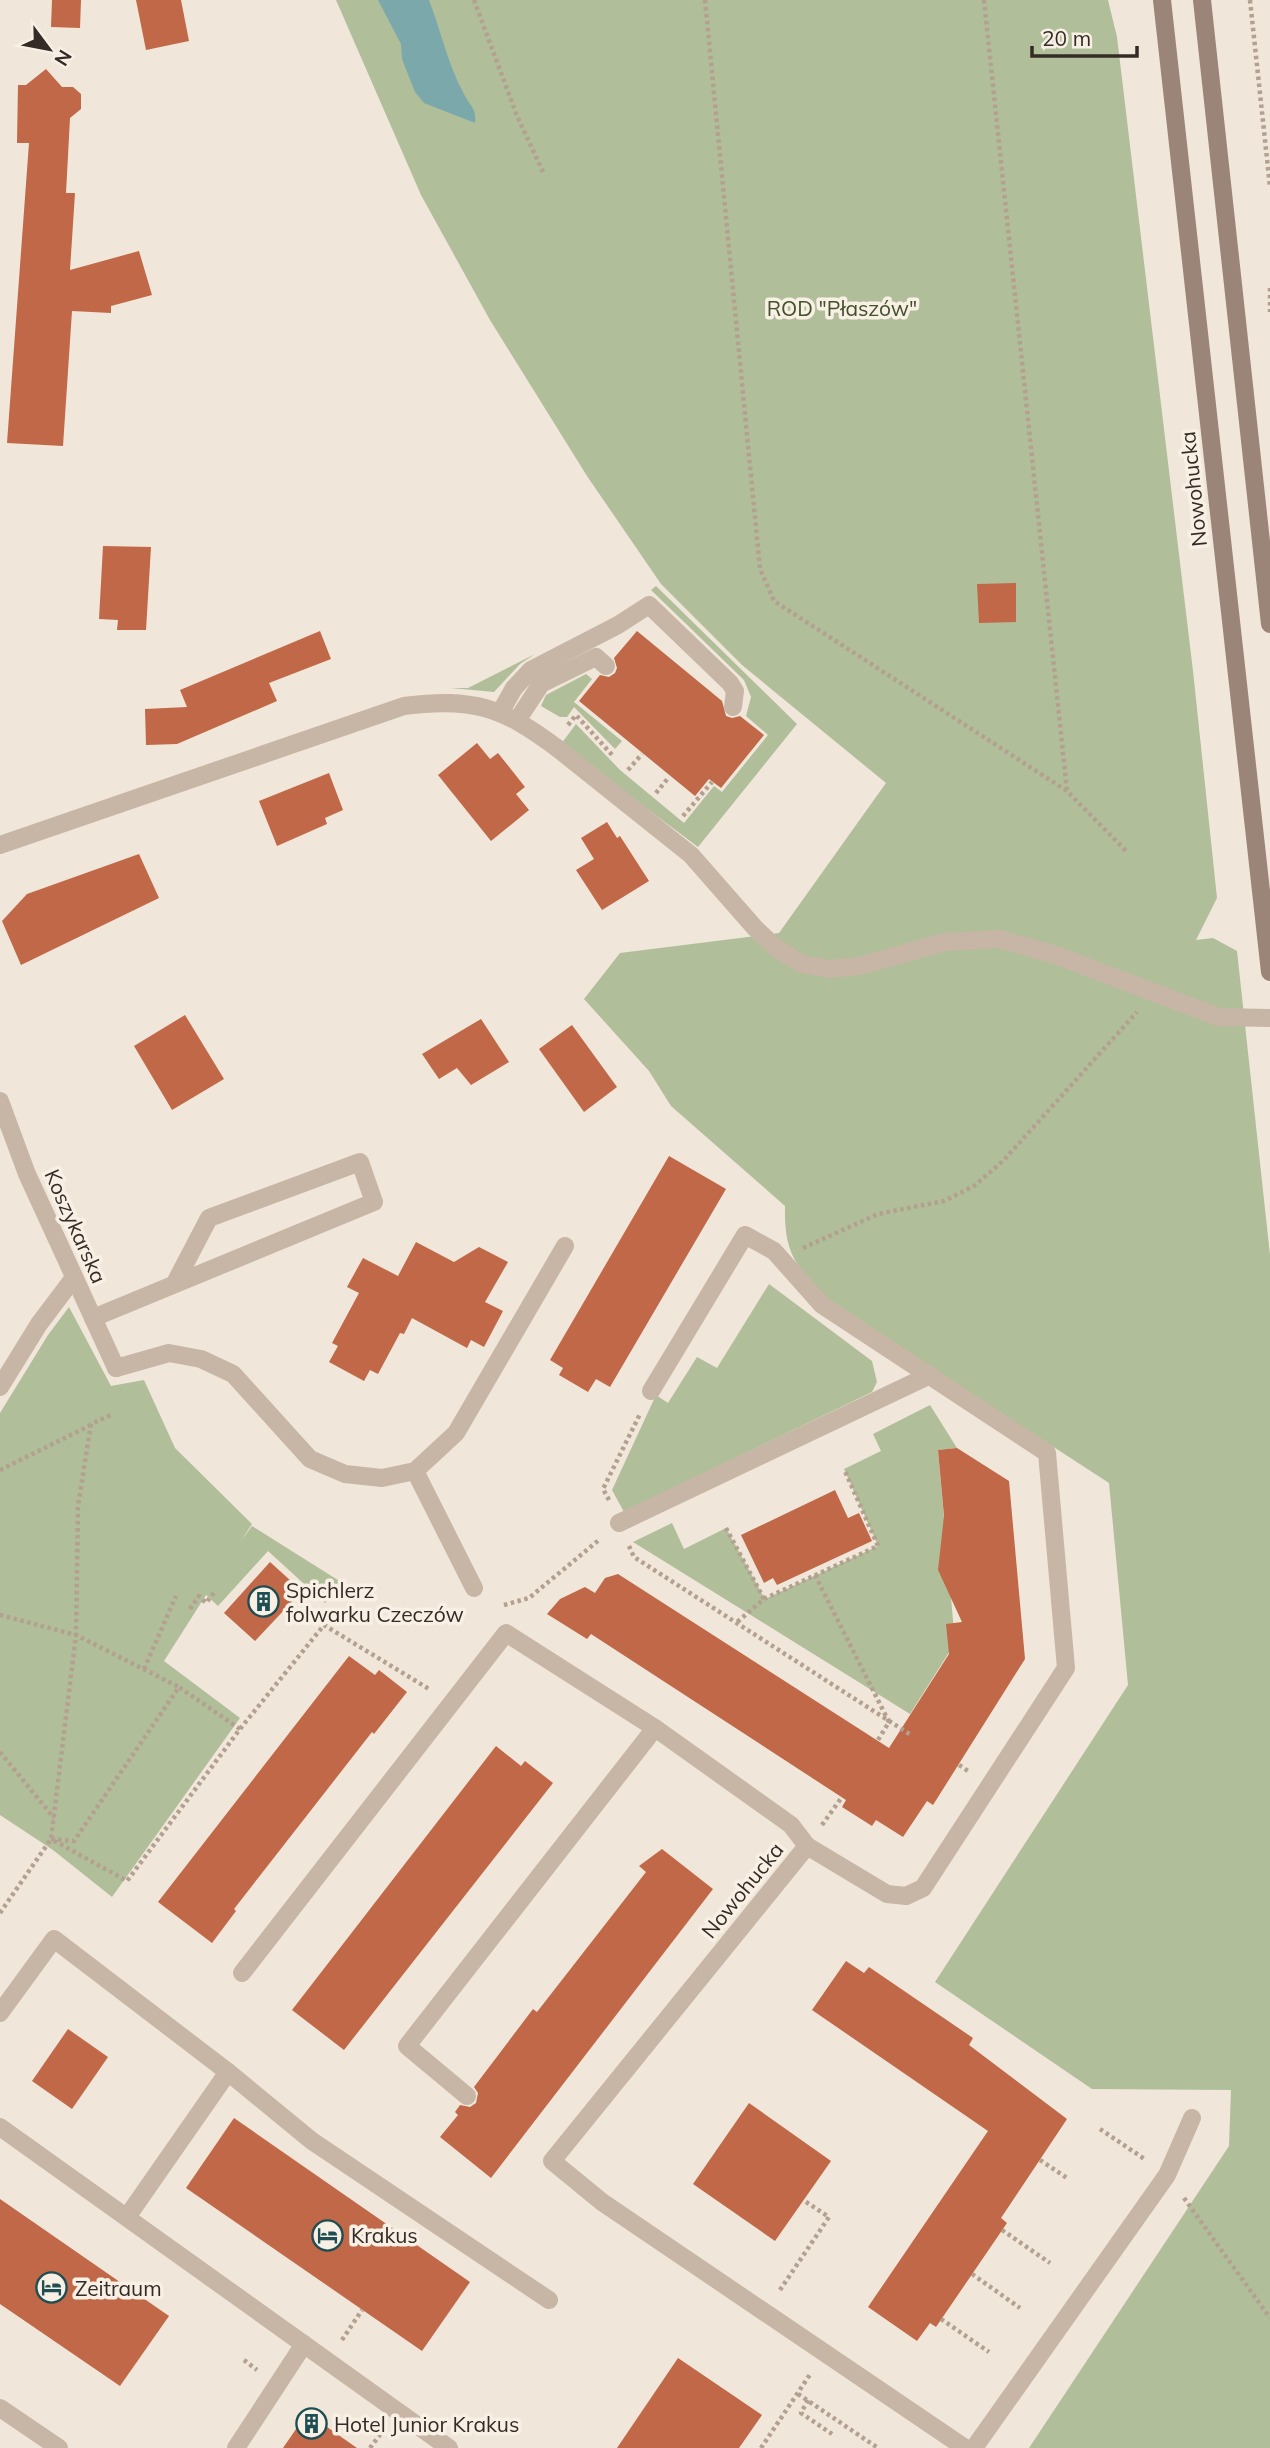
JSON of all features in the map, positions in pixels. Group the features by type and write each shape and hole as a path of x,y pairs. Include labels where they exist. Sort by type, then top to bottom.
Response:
{"main road":[{"name":"Nowohucka","path":"1162,0 1270,972"},
{"path":"1202,0 1270,624"}],"street":[{"path":"500,713 514,688 531,670 618,625 649,605 730,683 735,691 733,708"},
{"path":"518,719 541,684 596,657 606,666"},
{"path":"0,845 404,706 460,704 518,719 557,748 691,855 755,929 776,948 802,964 830,969 860,966 946,942 1000,939 1056,955 1218,1017 1270,1018"},
{"name":"Koszykarska","path":"0,1101 27,1174 116,1368 169,1353 201,1359 233,1374 310,1459 345,1474 382,1478 415,1471"},
{"path":"93,1318 374,1202 360,1162 209,1218 175,1283"},
{"path":"651,1391 745,1234 774,1251 822,1305 1047,1453 1066,1668 923,1888 906,1896 887,1894 807,1846"},
{"path":"474,1588 415,1471 456,1433 565,1246"},
{"path":"0,1387 39,1324 73,1279"},
{"path":"620,1523 930,1375"},
{"path":"242,1973 506,1633"},
{"name":"Nowohucka","path":"506,1633 655,1728 791,1825 807,1846 552,2161 602,2202 965,2448"},
{"path":"467,2096 407,2046 655,1728"},
{"path":"0,2013 54,1939 229,2072 312,2141 549,2300"},
{"path":"127,2217 229,2072"},
{"path":"974,2448 1167,2175 1192,2118"},
{"path":"0,2127 449,2448"},
{"path":"236,2448 304,2344"},
{"path":"0,2408 59,2448"}],"path":[{"path":"474,0 517,116 544,174"},
{"path":"705,0 760,569 774,601 1067,791 1128,853"},
{"path":"984,0 1067,791"},
{"path":"1250,0 1270,187"},
{"path":"1270,288 1270,312"},
{"path":"528,702 567,726 576,715 615,758"},
{"path":"637,778 625,769 642,754"},
{"path":"656,794 669,776"},
{"path":"674,809 684,816 712,782"},
{"path":"646,786 665,801"},
{"path":"780,1258 878,1214 944,1202 974,1186 1003,1161 1112,1043 1153,992"},
{"path":"651,1391 603,1489 634,1557 911,1735"},
{"path":"0,1470 111,1415"},
{"path":"0,1913 51,1839 76,1635 78,1506 91,1424"},
{"path":"736,1623 764,1599 878,1546 844,1469"},
{"path":"506,1633 494,1616 503,1605 529,1598 620,1523"},
{"path":"726,1528 764,1599"},
{"path":"816,1575 889,1722"},
{"path":"190,1609 199,1596 206,1603 216,1590"},
{"path":"144,1668 176,1596"},
{"path":"0,1615 76,1635 179,1687 240,1729"},
{"path":"51,1839 127,1881 240,1729 324,1625 436,1693"},
{"path":"51,1839 74,1841 179,1687"},
{"path":"878,1740 889,1722"},
{"path":"0,1752 54,1818"},
{"path":"1100,2129 1167,2175 1270,2318"},
{"path":"1040,2160 1067,2178"},
{"path":"775,2297 829,2217 803,2200"},
{"path":"1002,2230 1051,2263"},
{"path":"972,2274 1020,2308"},
{"path":"338,2347 362,2309"},
{"path":"942,2319 989,2353"},
{"path":"761,2448 815,2367"},
{"path":"798,2394 878,2448"},
{"path":"808,2400 801,2413 832,2434"},
{"path":"370,2448 384,2430"}],"green space":[{"name":"ROD \"Płaszów\"","path":"336,0 1108,0 1117,37 1193,671 1217,898 1196,940 1213,938 1237,951 1270,1255 1270,2448 1029,2448 1229,2146 1231,2090 1092,2089 935,1982 1128,1685 1109,1483 825,1298 793,1257 787,1235 785,1206 671,1106 649,1071 584,999 620,953 779,933 886,783 742,665 661,584 587,476 490,320 421,195"},
{"path":"656,586 797,724 698,847 561,744 576,724 620,770 684,823 714,786 722,792 768,735 746,716 751,697 744,680 651,590"},
{"path":"535,654 520,664 494,692 451,688 468,688"},
{"path":"586,674 592,679 574,702 622,741 615,749 574,707 567,717 560,717 541,706 546,695"},
{"path":"769,1284 872,1361 877,1382 872,1392 624,1512 612,1490 656,1395 668,1403 697,1357 717,1368"},
{"path":"69,1307 111,1386 144,1380 175,1448 252,1524 241,1541 252,1526 341,1582 325,1603 268,1551 218,1606 206,1595 164,1661 240,1718 112,1897 53,1850 0,1815 0,1413 48,1335"},
{"path":"930,1405 957,1448 938,1450 955,1643 910,1714 633,1542 672,1523 684,1549 726,1528 765,1599 878,1546 844,1469 881,1451 873,1434"}],"water":[{"path":"378,0 429,0 453,71 474,111 475,123 424,103 415,92 402,59 401,44"}],"building":[{"path":"52,0 81,0 80,28 51,27"},
{"path":"136,0 181,0 189,41 146,50"},
{"path":"46,69 62,87 73,87 81,94 81,109 70,118 66,193 75,193 70,270 139,251 152,295 111,306 111,313 72,311 63,446 7,443 29,143 17,143 18,85 26,85"},
{"path":"103,546 151,547 146,630 117,630 118,620 99,619"},
{"path":"1016,583 1016,622 979,623 977,584"},
{"path":"320,631 331,659 269,683 277,701 177,744 146,745 145,709 187,707 180,690"},
{"path":"637,631 722,701 726,716 740,716 764,735 721,788 709,779 695,796 579,701 600,675 609,677 615,673 617,668 614,658"},
{"path":"477,743 490,759 498,753 525,787 516,794 529,810 491,841 438,775"},
{"path":"329,773 343,810 325,818 327,824 277,846 259,801"},
{"path":"607,822 617,838 620,836 649,881 602,910 576,870 594,859 581,838"},
{"path":"139,854 159,898 21,965 2,921 27,894"},
{"path":"185,1015 224,1079 172,1110 134,1046"},
{"path":"481,1019 509,1062 471,1085 457,1068 439,1079 422,1054"},
{"path":"572,1025 617,1087 584,1112 539,1049"},
{"path":"669,1156 726,1189 610,1387 596,1379 588,1392 559,1375 563,1368 550,1360"},
{"path":"416,1242 454,1262 479,1247 508,1262 485,1302 503,1311 484,1347 471,1340 467,1348 412,1318 404,1334 400,1333 378,1374 370,1370 364,1381 329,1362 338,1346 332,1343 359,1293 347,1287 363,1258 398,1276"},
{"path":"957,1448 1009,1481 1025,1659 933,1805 927,1801 903,1837 876,1820 872,1826 842,1807 846,1800 591,1634 587,1639 547,1614 560,1599 585,1587 595,1593 605,1578 618,1574 889,1748 949,1654 946,1624 962,1622 938,1570 944,1516 938,1450"},
{"path":"835,1490 848,1518 859,1513 872,1541 777,1585 773,1578 764,1583 741,1535"},
{"name":"Spichlerz folwarku Czeczów","path":"270,1562 302,1591 255,1641 224,1613"},
{"path":"349,1656 375,1675 379,1670 407,1692 374,1734 372,1732 234,1909 236,1911 212,1943 158,1902"},
{"path":"496,1746 521,1766 525,1761 553,1783 344,2050 292,2010"},
{"path":"662,1849 713,1889 491,2178 440,2137 458,2115 455,2112 460,2105 470,2107 476,2103 478,2093 474,2087 533,2009 537,2012 646,1872 639,1866"},
{"path":"846,1961 864,1973 869,1967 973,2038 969,2045 1067,2119 1001,2218 1007,2223 936,2327 930,2323 917,2341 868,2307 988,2131 812,2010"},
{"path":"68,2029 108,2057 72,2109 32,2081"},
{"path":"749,2103 831,2161 775,2241 693,2184"},
{"name":"Krakus","path":"234,2118 470,2282 422,2351 186,2188"},
{"path":"0,2199 169,2316 120,2386 0,2304"},
{"path":"678,2358 762,2415 739,2448 617,2448"},
{"name":"Hotel Junior Krakus","path":"307,2413 357,2448 283,2448"}],"place":[{"name":"Spichlerz folwarku Czeczów","path":"263,1602"},
{"name":"Krakus","path":"328,2235"},
{"name":"Zeitraum","path":"52,2288"},
{"name":"Hotel Junior Krakus","path":"311,2424"}]}
